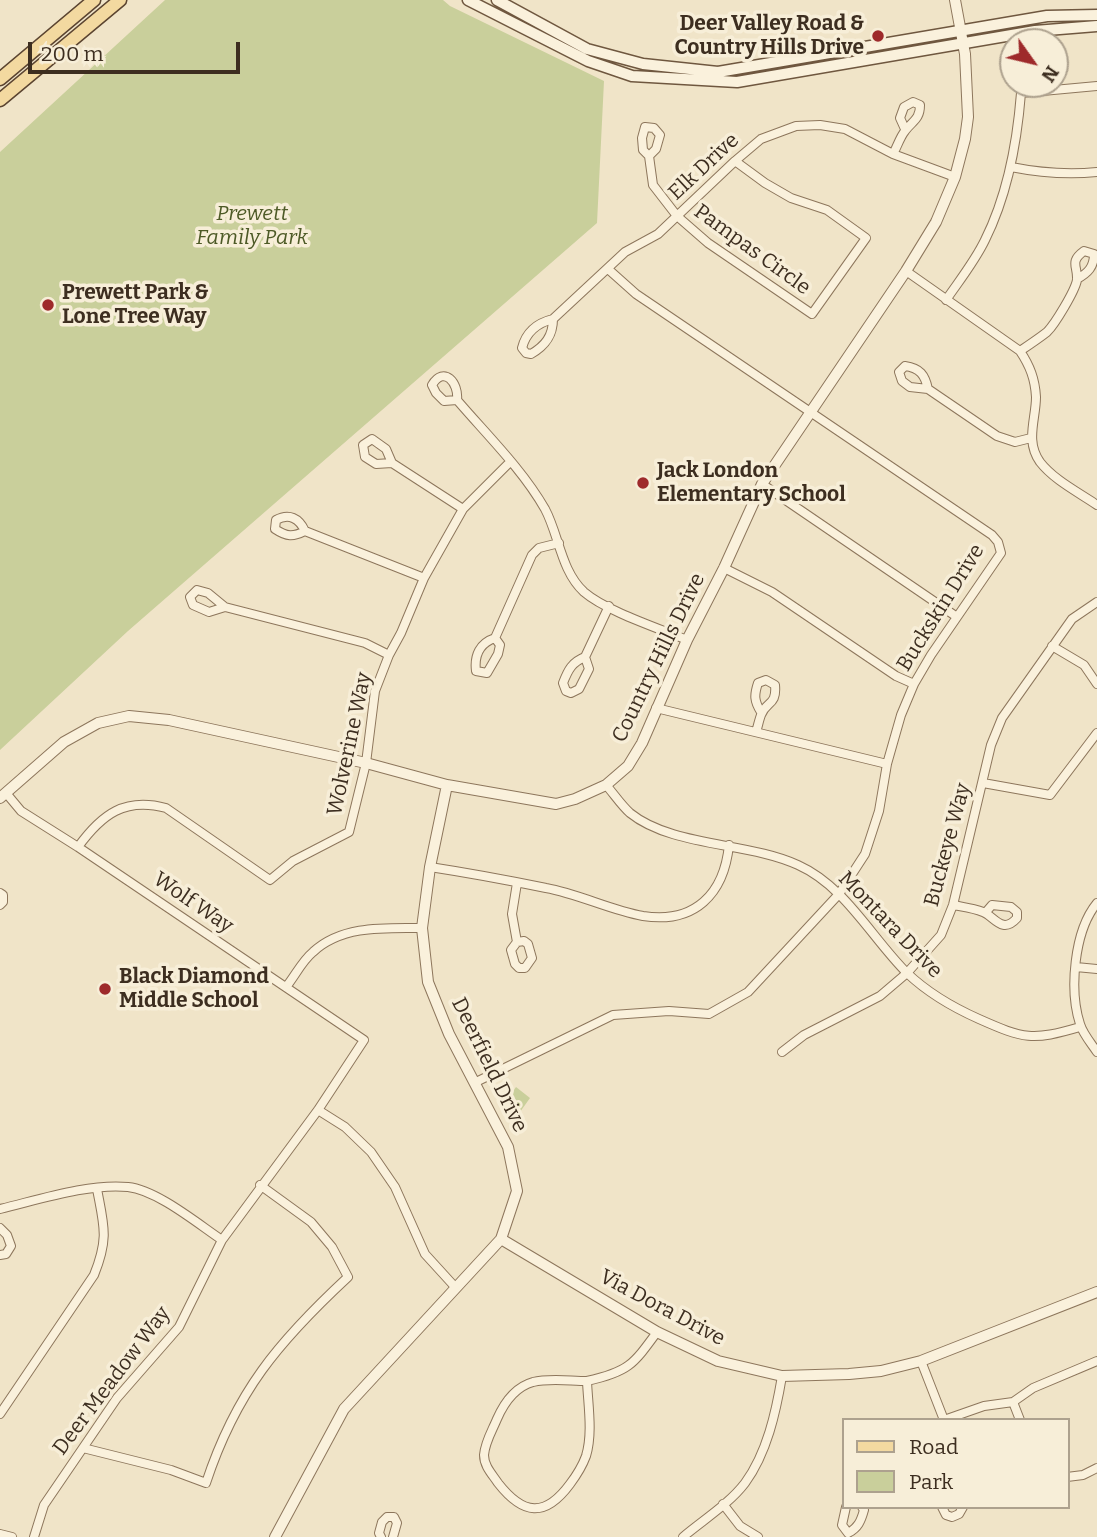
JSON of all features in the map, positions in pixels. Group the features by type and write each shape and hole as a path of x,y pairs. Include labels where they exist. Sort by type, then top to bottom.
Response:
{"main road":[{"path":"0,79 94,0"},
{"path":"0,100 120,0"},
{"path":"468,0 588,61 632,76 737,82 1035,31 1097,26"},
{"path":"497,0 587,49 643,64 718,72 1054,15 1097,15"}],"street":[{"name":"Country Hills Drive","path":"3,795 64,742 98,723 129,716 169,720 366,763 447,785 556,804 606,785 628,766 642,743 687,640 724,568 762,484 906,271 936,222 955,177 968,117 963,45 955,0"},
{"path":"946,300 985,242 1002,200 1011,167 1021,93 1097,86"},
{"name":"Elk Drive","path":"553,319 625,252 659,234 761,139 796,126 820,125 845,130 893,154 955,177"},
{"path":"893,154 905,129"},
{"path":"649,156 653,186 677,216"},
{"name":"Pampas Circle","path":"677,216 708,243 812,314 866,238 827,210 791,198 735,161"},
{"path":"1011,167 1038,173 1068,175 1097,172"},
{"name":"Buckskin Drive","path":"476,1082 613,1015 669,1011 709,1014 748,992 839,894 865,854 879,811 887,764 901,715 914,684 1001,553 992,534 636,294 608,269"},
{"path":"906,271 1020,351 1032,368 1035,392 1031,438 1038,460 1057,478 1097,505"},
{"path":"1020,351 1049,330 1069,298 1077,279"},
{"path":"553,319 553,331 549,339 531,355 526,353 522,348 524,340 541,322 553,319"},
{"path":"928,389 997,436 1015,442 1031,438"},
{"path":"457,400 510,462 544,508 568,570 584,592 609,606 687,640"},
{"name":"Wolverine Way","path":"78,847 110,812 149,804 166,808 270,880 292,861 349,832 366,763 375,691 389,655 424,578 463,509 510,462"},
{"path":"392,463 463,509"},
{"path":"762,484 957,617"},
{"path":"305,531 424,578"},
{"path":"495,638 526,562 539,548 559,543"},
{"path":"724,568 772,592 895,676 914,684"},
{"name":"Buckeye Way","path":"782,1052 804,1035 880,996 908,973 941,935 953,905 991,745 1002,718 1072,619 1097,603"},
{"path":"585,657 609,606"},
{"path":"225,607 365,643 389,655"},
{"path":"1052,646 1084,665 1097,684"},
{"path":"656,708 887,764"},
{"path":"756,732 761,712"},
{"path":"983,783 1050,795 1097,733"},
{"name":"Deerfield Drive","path":"275,1537 344,1409 501,1239 517,1191 508,1147 449,1034 428,982 422,928 430,867 447,785"},
{"name":"Montara Drive","path":"606,785 631,813 666,832 729,845 797,864 819,877 839,894 908,973 937,998 1016,1035 1047,1037 1080,1027"},
{"name":"Wolf Way","path":"3,795 21,811 364,1040"},
{"path":"430,867 547,888 645,916 676,915 701,906 717,887 727,866 729,845"},
{"path":"516,942 512,914 517,883"},
{"path":"0,893 3,895 3,902 0,905"},
{"path":"1097,903 1080,939 1073,989 1080,1027 1097,1052"},
{"path":"953,905 986,912"},
{"path":"286,986 313,952 343,933 376,928 422,928"},
{"path":"1076,967 1097,969"},
{"name":"Deer Meadow Way","path":"34,1537 44,1505 117,1398 179,1327 222,1240 260,1185 318,1110 364,1040"},
{"path":"318,1110 345,1127 371,1152 395,1187 425,1254 456,1288"},
{"path":"83,1448 171,1470 206,1483 235,1410 265,1363 303,1319 348,1278 332,1247 311,1222 260,1185"},
{"path":"0,1209 69,1192 130,1187 164,1201 222,1240"},
{"path":"0,1414 94,1275 103,1252 104,1229 97,1189"},
{"path":"0,1228 7,1235 11,1246 6,1254 0,1255"},
{"name":"Via Dora Drive","path":"501,1239 657,1332 718,1361 782,1376 881,1371 921,1361 1097,1292"},
{"path":"587,1381 589,1440 579,1472 550,1506 536,1510 522,1505 508,1495 487,1469 484,1457 486,1443 503,1406 521,1387 534,1382 587,1381 615,1375 638,1359 657,1332"},
{"path":"921,1361 943,1418"},
{"path":"950,1418 984,1406 1013,1402 1033,1388 1097,1361"},
{"path":"683,1537 744,1484 754,1468 772,1423 782,1376"},
{"path":"1013,1402 1019,1418"},
{"path":"1069,1477 1083,1475 1097,1468"},
{"path":"723,1504 740,1526 758,1537"},
{"path":"846,1509 842,1525 847,1535 861,1520 863,1509"},
{"path":"943,1509 946,1515 952,1517 962,1509"},
{"path":"381,1537 379,1533 382,1522 387,1517 394,1517 397,1523 393,1537"},
{"path":"0,1534 12,1537"}],"green space":[{"name":"Prewett Family Park","path":"165,0 443,0 450,6 604,81 597,223 128,631 0,750 0,152"},
{"path":"516,1087 530,1098 520,1112 512,1100"}],"place":[{"name":"Deer Valley Road & Country Hills Drive","path":"878,36"},
{"name":"Prewett Park & Lone Tree Way","path":"48,305"},
{"name":"Jack London Elementary School","path":"643,483"},
{"name":"Black Diamond Middle School","path":"105,989"}]}
